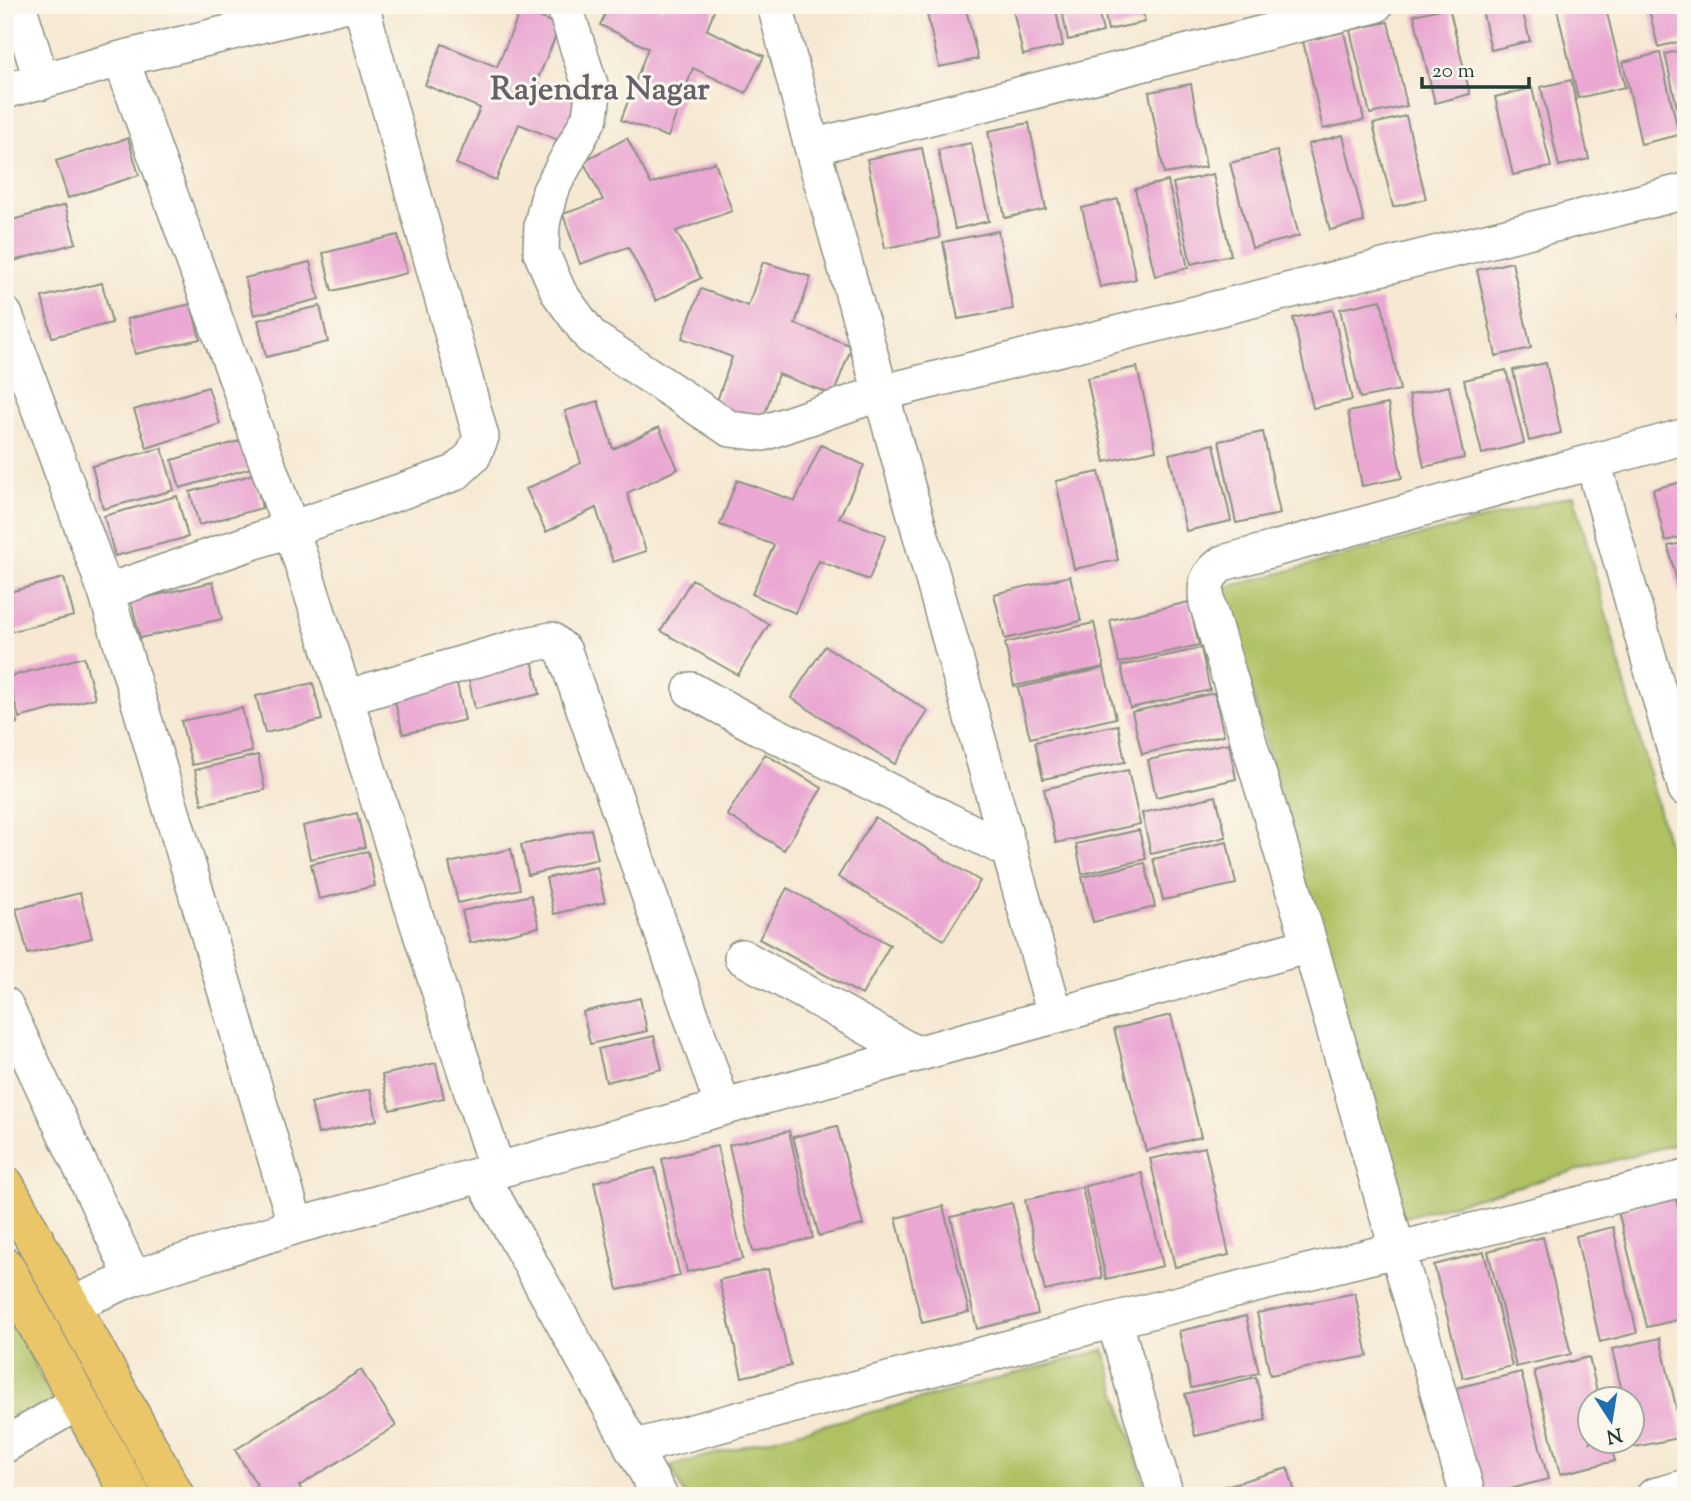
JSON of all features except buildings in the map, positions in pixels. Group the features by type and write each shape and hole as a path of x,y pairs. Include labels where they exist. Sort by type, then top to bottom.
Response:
{"main road":[{"path":"5,1185 28,1288 80,1401 131,1496"},
{"path":"28,1288 175,1496"}],"street":[{"path":"18,5 42,82"},
{"path":"5,91 121,59 343,5"},
{"path":"106,592 455,473 473,456 481,437 361,5"},
{"path":"564,5 593,94 590,117 550,191 542,224 541,251 559,293 591,337 730,429 763,433 881,393 1686,191"},
{"path":"775,5 811,146 1055,1014"},
{"path":"811,146 1375,5"},
{"path":"121,59 290,529 345,698 489,1172 632,1448 660,1496"},
{"path":"5,315 106,592 296,1226"},
{"path":"1468,1496 1310,945 1207,603 1205,586 1210,573 1223,563 1686,436"},
{"path":"1593,462 1686,789"},
{"path":"345,698 522,646 551,640 564,652 723,1107"},
{"path":"691,690 755,725 1010,851"},
{"path":"28,1288 133,1278 296,1226 1310,945"},
{"path":"742,957 914,1053"},
{"path":"5,1005 133,1278"},
{"path":"632,1448 1114,1320 1686,1178"},
{"path":"1114,1320 1166,1496"},
{"path":"5,1445 80,1401"},
{"path":"1654,1496 1686,1487"}],"green space":[{"path":"1574,495 1686,911 1686,1141 1394,1220 1224,588"},
{"path":"5,1307 57,1407 5,1437"},
{"path":"1104,1350 1148,1496 685,1496 670,1466"}],"district":[{"name":"Rajendra Nagar","path":"600,87"}]}
